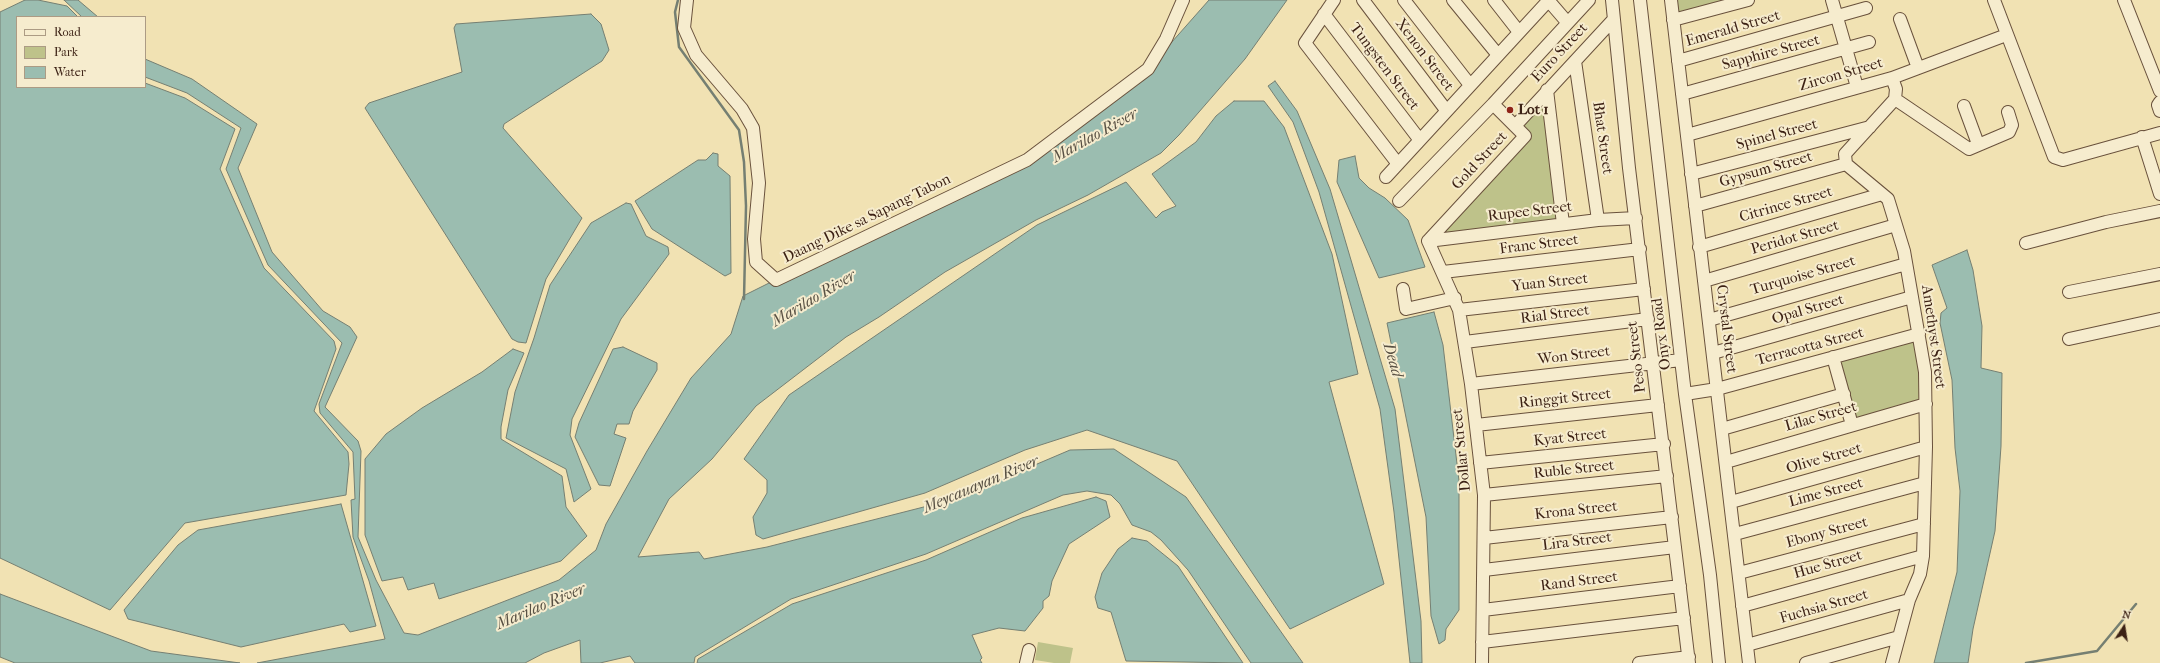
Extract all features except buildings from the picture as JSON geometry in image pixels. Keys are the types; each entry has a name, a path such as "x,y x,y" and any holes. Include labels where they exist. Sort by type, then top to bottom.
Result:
{"street":[{"name":"Daang Dike sa Sapang Tabon","path":"687,0 684,28 696,56 742,109 753,128 760,182 754,239 756,262 776,280 1027,160 1148,69 1166,39 1183,1"},
{"path":"1334,0 1305,43 1398,164"},
{"name":"Xenon Street","path":"1363,0 1446,110"},
{"path":"1404,0 1470,85"},
{"path":"1453,0 1498,55"},
{"path":"1494,0 1519,32"},
{"path":"1386,177 1419,139 1549,0 1567,22"},
{"name":"Gold Street","path":"1399,202 1588,0"},
{"name":"Peso Street","path":"1612,0 1613,20 1644,289 1689,660"},
{"name":"Onyx Road","path":"1640,0 1685,394 1710,575 1719,663"},
{"name":"Crystal Street","path":"1671,0 1694,206 1718,389 1749,663"},
{"path":"1673,20 1748,0"},
{"path":"1832,0 1857,87"},
{"path":"1994,0 2054,157 2063,160 2160,133"},
{"path":"2124,0 2160,91"},
{"name":"Emerald Street","path":"1678,61 1866,8"},
{"name":"Tungsten Street","path":"1324,14 1419,139"},
{"path":"1900,19 1918,68"},
{"name":"Euro Street","path":"1515,126 1613,20"},
{"name":"Zircon Street","path":"1687,135 1892,78 2001,37"},
{"name":"Sapphire Street","path":"1682,94 1869,42"},
{"name":"Bhat Street","path":"1575,61 1598,220"},
{"path":"1846,164 1846,154 1895,99 1896,88 1892,78"},
{"path":"1547,90 1563,224"},
{"path":"1895,99 1969,149 2009,132 2012,125 2008,112"},
{"path":"2160,102 2158,105 2160,110"},
{"name":"Gold Street","path":"1428,241 1525,136 1492,104"},
{"path":"1964,106 1978,144"},
{"name":"Spinel Street","path":"1691,174 1870,127"},
{"path":"2142,137 2160,194"},
{"name":"Amethyst Street","path":"1846,164 1888,199 1906,264 1925,372 1926,447 1923,556 1920,574 1909,600 1892,663"},
{"name":"Gypsum Street","path":"1694,206 1846,164"},
{"name":"Citrince Street","path":"1700,247 1882,194"},
{"path":"2026,243 2106,222 2160,211"},
{"name":"Rupee Street","path":"1428,241 1598,220 1636,218"},
{"name":"Peridot Street","path":"1704,281 1896,225"},
{"name":"Dollar Street","path":"1428,241 1457,304 1465,342 1471,384 1484,495 1482,663"},
{"name":"Franc Street","path":"1443,272 1640,249"},
{"name":"Turquoise Street","path":"1709,320 1906,264"},
{"path":"2069,292 2160,274"},
{"name":"Yuan Street","path":"1403,289 1406,309 1644,289"},
{"name":"Opal Street","path":"1713,353 1912,297"},
{"name":"Rial Street","path":"1465,342 1648,319"},
{"path":"2069,339 2160,319"},
{"name":"Terracotta Street","path":"1685,394 1718,389 1919,334"},
{"path":"1834,358 1852,424"},
{"name":"Won Street","path":"1471,384 1681,360"},
{"path":"1722,428 1844,394"},
{"name":"Lilac Street","path":"1726,462 1852,424 1926,404"},
{"name":"Ringgit Street","path":"1476,425 1658,405"},
{"name":"Kyat Street","path":"1480,464 1664,444"},
{"name":"Olive Street","path":"1731,502 1926,447"},
{"name":"Ruble Street","path":"1484,495 1667,476"},
{"name":"Lime Street","path":"1734,534 1925,483"},
{"name":"Krona Street","path":"1484,538 1672,517"},
{"name":"Ebony Street","path":"1739,573 1924,524"},
{"name":"Lira Street","path":"1484,570 1675,547"},
{"name":"Hue Street","path":"1742,606 1923,556"},
{"name":"Rand Street","path":"1483,610 1680,586"},
{"name":"Fuchsia Street","path":"1747,645 1909,600"},
{"path":"1482,642 1684,618"},
{"path":"1806,663 1899,637"},
{"path":"1026,663 1029,650"},
{"path":"1639,663 1689,660"}],"green space":[{"path":"1677,0 1728,0 1678,12"},
{"path":"1544,100 1558,221 1451,235 1445,232 1448,226 1531,137 1521,125"},
{"path":"1914,341 1920,372 1922,401 1856,419 1841,362"},
{"path":"1038,642 1073,648 1070,663 1054,663 1035,660"}],"water":[{"path":"25,0 38,0 67,6 77,16 16,16 16,88 146,88 146,83 185,98 235,129 220,169 264,268 334,341 336,349 314,411 348,452 349,464 346,495 185,523 110,610 0,558 0,12"},
{"path":"64,0 78,0 97,16 81,16"},
{"name":"Marilao River","path":"1209,0 1287,0 1245,59 1179,135 1161,153 1088,195 1036,220 945,272 879,317 846,337 756,406 712,459 669,499 638,557 699,552 704,559 767,547 955,499 1070,450 1114,449 1186,497 1303,663 1251,663 1188,570 1161,540 1151,532 1132,525 1120,504 1111,495 1087,491 1063,495 926,554 791,599 695,657 694,663 635,663 630,656 600,663 581,663 580,640 544,653 525,663 257,663 385,639 369,581 353,537 351,500 355,499 353,452 320,413 319,404 342,343 268,265 226,169 241,128 187,93 146,77 146,59 192,79 257,124 238,168 272,252 323,311 350,327 357,337 325,407 358,441 361,451 358,537 376,580 404,633 418,635 559,580 596,550 606,524 647,451 691,378 731,334 743,296 1056,140 1148,69"},
{"path":"591,14 601,24 609,50 602,61 504,124 503,128 582,218 546,279 526,343 518,342 512,339 365,108 369,103 462,72 454,28 456,24"},
{"path":"1275,81 1297,111 1330,189 1395,409 1421,621 1422,663 1410,663 1394,512 1380,409 1319,192 1293,122 1268,86"},
{"path":"1234,101 1264,101 1284,127 1332,254 1358,374 1329,382 1384,584 1290,629 1177,461 1087,430 1025,450 925,493 763,539 756,535 753,517 767,493 767,480 744,459 789,395 1037,225 1126,182 1156,218 1162,212 1176,206 1152,174 1196,142 1216,116"},
{"path":"713,153 718,154 718,166 730,176 731,273 725,276 652,229 635,201 698,160 706,160"},
{"path":"1355,156 1359,178 1369,188 1385,198 1408,220 1425,267 1379,278 1337,182 1339,160"},
{"path":"626,203 631,204 646,236 668,247 669,254 621,319 572,419 570,435 591,489 574,502 566,469 506,438 515,392 534,338 550,285 591,223"},
{"path":"1967,250 1973,270 1982,326 1981,368 2002,373 2001,446 1995,531 1973,629 1968,663 1934,663 1957,572 1960,491 1955,448 1952,380 1940,323 1941,313 1947,308 1932,265"},
{"path":"1434,312 1443,345 1459,481 1459,610 1446,629 1445,640 1439,644 1431,616 1426,517 1387,323"},
{"path":"623,347 657,363 657,370 633,411 629,424 617,424 614,434 626,438 610,486 599,485 575,437 579,423 613,349"},
{"path":"513,349 524,353 508,390 501,427 501,439 562,476 566,507 587,536 561,561 439,599 434,583 408,590 403,577 382,581 365,535 365,459 386,434 422,408 482,372"},
{"path":"1096,497 1106,501 1110,517 1069,544 1052,581 1049,596 1043,601 1043,608 1025,631 999,628 972,635 982,658 980,660 982,663 697,663 698,659 792,604 926,560 1022,518"},
{"path":"341,504 376,626 350,632 344,624 241,647 128,619 124,610 178,545 198,530"},
{"path":"1132,538 1147,541 1178,566 1243,663 1126,661 1111,612 1098,608 1095,597 1102,573 1118,549"},
{"path":"0,594 151,651 240,663 15,663 0,657"}],"waterway":[{"path":"678,0 675,12 679,47 739,130 744,162 746,206 744,299"},
{"path":"2026,663 2097,651 2136,604"}],"place":[{"name":"Lot 1","path":"1510,110"}],"water label":[{"name":"Dead","path":"1392,360"},
{"name":"Meycauayan River","path":"981,485"}]}
